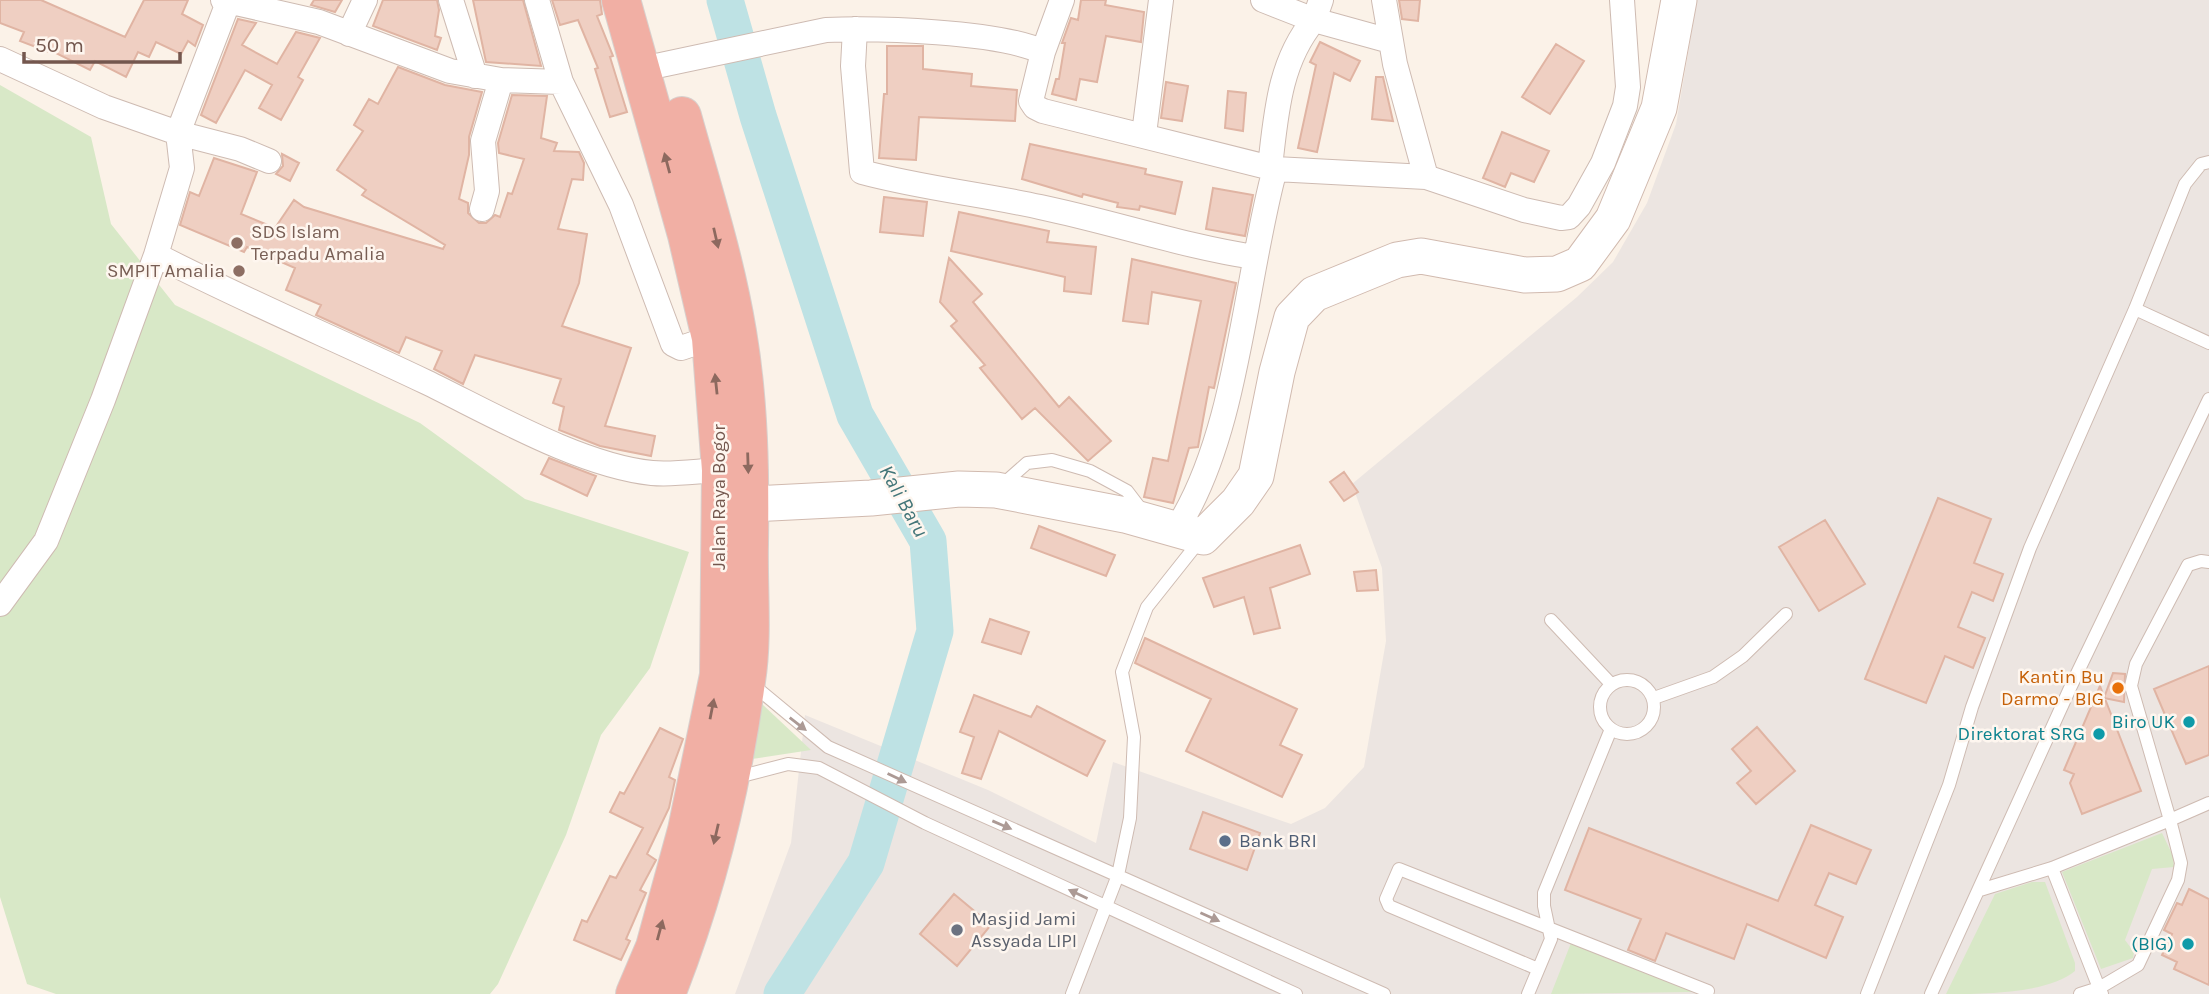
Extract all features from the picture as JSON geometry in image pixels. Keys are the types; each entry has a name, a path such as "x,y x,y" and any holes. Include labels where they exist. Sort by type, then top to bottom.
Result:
{"highway":[{"name":"Jalan Raya Bogor","path":"621,0 670,62 687,235 711,338 721,470 719,675 687,830 655,947 635,994"},
{"name":"Jalan Raya Bogor","path":"649,0 670,62 713,225 737,331 747,402 750,504 747,679 727,780 698,901 666,994"}],"street":[{"path":"349,34 365,0"},
{"path":"451,0 475,76"},
{"path":"537,0 561,82 621,205 673,344 681,348 711,338"},
{"path":"1062,0 1043,52 1031,101 1035,107 1273,168 1426,177 1549,217 1561,218 1574,213 1617,134 1625,106 1628,87 1622,0"},
{"path":"1144,134 1161,0"},
{"path":"1263,0 1318,10 1390,41"},
{"path":"1384,0 1390,41 1426,177"},
{"path":"750,504 871,498 959,489 996,490 1176,529 1238,502 1256,476 1277,372 1292,317 1314,294 1397,260 1421,256 1525,275 1556,274 1580,264 1613,219 1659,108 1679,0"},
{"path":"0,604 46,541 103,401 156,255 182,168 178,134 227,1 319,22 450,71 501,80 561,82"},
{"path":"1176,529 1208,464 1220,422 1273,168 1284,73 1299,38 1318,10"},
{"path":"855,29 853,66 862,172 922,188 1039,206 1215,251 1254,257"},
{"path":"670,62 788,37 855,29 1002,40 1043,52"},
{"path":"0,59 104,107 178,134 240,149 270,161"},
{"path":"482,209 487,191 483,141 501,80"},
{"path":"156,255 234,295 295,320 545,439 605,463 652,473 721,470"}],"lane":[{"path":"1867,994 1950,785 1972,707 2030,548 2135,309 2185,184 2201,164 2209,162"},
{"path":"2135,309 2209,343"},
{"path":"1931,994 2071,686 2209,399"},
{"path":"1072,994 1118,876 1134,783 1134,737 1122,672 1176,529"},
{"path":"2080,994 2100,991 2138,965 2178,880 2181,863 2131,685 2136,664 2188,565 2201,561 2209,562"},
{"path":"1654,698 1713,677 1743,656 1786,614"},
{"path":"1551,620 1611,684"},
{"path":"747,679 790,718 828,747 1384,994"},
{"path":"1627,679 1643,684 1654,698 1654,712 1649,724 1638,733 1624,734 1611,729 1601,715 1601,698 1611,684 1627,679"},
{"path":"1528,994 1551,939 1544,893 1611,729"},
{"path":"819,768 828,747"},
{"path":"727,780 775,766 795,764 819,768 925,823 1296,994"},
{"path":"1980,890 2052,869 2209,803"},
{"path":"1538,969 1389,906 1386,899 1399,869 1405,869 1710,993"},
{"path":"2052,869 2100,991"}],"shaded area":[{"path":"1697,0 2209,0 2209,994 735,994 791,843 805,715 988,790 1096,843 1113,762 1291,824 1325,808 1364,767 1386,641 1382,568 1352,484 1577,297 1613,262 1647,203 1676,124"}],"green space":[{"path":"0,85 91,137 111,224 175,305 420,423 525,499 689,552 650,668 601,735 566,835 498,984 490,994 56,994 27,984 0,897"},
{"path":"761,703 811,750 752,759"},
{"path":"2162,833 2173,856 2174,867 2152,869 2125,940 2134,952 2133,958 2101,969 2062,872"},
{"path":"2032,882 2045,882 2075,963 2075,971 2063,979 2032,988 1995,993 1946,994 1995,894"},
{"path":"1571,943 1694,992 1551,994"}],"building":[{"path":"0,0 41,0 125,37 144,0 188,0 182,14 203,25 195,46 188,41 181,54 156,42 149,57 138,52 126,77 95,61 90,70 50,50 49,52 20,41 24,32 0,23"},
{"path":"314,0 342,0 335,12 311,5"},
{"path":"383,0 437,0 439,10 435,36 441,38 437,50 373,26"},
{"path":"473,0 523,0 541,66 486,62"},
{"path":"552,0 600,0 602,14 597,16 613,56 610,57 627,112 610,117 595,69 598,68 578,20 560,25"},
{"path":"1081,0 1106,0 1105,5 1144,12 1141,42 1106,36 1097,82 1080,79 1076,100 1052,94 1056,79 1059,79 1065,43 1062,43 1071,18 1078,20"},
{"path":"1399,0 1420,0 1418,21 1402,19"},
{"path":"238,19 256,23 242,45 277,64 296,32 320,38 298,77 303,80 281,120 259,108 272,85 245,70 216,123 201,115"},
{"path":"1320,42 1360,61 1350,81 1334,73 1317,152 1298,148 1316,65 1310,62"},
{"path":"1556,44 1584,61 1550,114 1522,97"},
{"path":"887,46 923,46 923,69 972,74 971,86 1017,90 1015,121 919,117 916,160 879,158 884,94 887,94"},
{"path":"398,67 445,85 482,92 469,137 469,155 459,199 468,203 468,213 479,223 486,223 495,215 500,217 508,193 512,194 524,159 499,153 498,143 512,95 547,96 541,138 557,143 554,151 579,152 584,163 583,180 572,179 558,229 587,234 579,283 562,326 631,348 605,426 655,436 651,456 600,446 559,430 564,407 553,403 561,379 475,355 463,384 434,369 442,351 406,337 399,353 316,315 321,305 286,290 295,268 247,247 244,252 180,225 190,192 199,196 214,158 257,172 241,214 275,228 294,200 304,207 443,249 445,245 362,195 366,190 337,170 363,131 354,125 369,99 378,104"},
{"path":"1376,77 1383,77 1393,121 1372,119"},
{"path":"1166,82 1188,86 1182,121 1161,118"},
{"path":"1228,91 1246,93 1243,131 1225,128"},
{"path":"1502,132 1549,151 1534,182 1511,173 1505,187 1483,178"},
{"path":"1030,144 1146,169 1145,174 1182,182 1175,214 1140,206 1139,210 1117,207 1118,203 1083,194 1082,197 1022,179"},
{"path":"282,154 299,163 290,181 276,174 283,166"},
{"path":"1213,188 1253,195 1245,236 1206,229"},
{"path":"884,197 927,202 923,236 880,232"},
{"path":"959,212 1049,231 1047,242 1096,247 1091,294 1064,291 1065,277 951,251"},
{"path":"949,258 982,294 973,302 1059,407 1069,397 1111,441 1088,461 1035,408 1022,419 980,368 985,365 951,326 957,321 940,302"},
{"path":"1132,259 1236,283 1214,388 1209,387 1198,447 1189,448 1173,503 1144,497 1153,458 1168,461 1201,301 1152,292 1148,324 1123,321"},
{"path":"549,458 596,476 587,496 541,474"},
{"path":"1344,472 1358,492 1344,501 1330,482"},
{"path":"1938,498 1991,519 1974,563 2003,574 1993,601 1972,592 1958,627 1985,638 1973,668 1945,656 1926,703 1865,679"},
{"path":"1825,520 1865,584 1819,611 1779,547"},
{"path":"1039,526 1115,555 1106,576 1031,548"},
{"path":"1300,545 1310,574 1270,588 1280,628 1254,634 1244,597 1214,607 1203,578"},
{"path":"1376,570 1378,590 1357,591 1354,572"},
{"path":"990,619 1029,632 1021,654 982,642"},
{"path":"1145,638 1297,709 1280,745 1302,755 1282,797 1186,751 1211,699 1135,663"},
{"name":"Biro UK","path":"2209,666 2209,755 2186,764 2154,689"},
{"name":"Kantin Bu Darmo - BIG","path":"2113,673 2125,674 2124,702 2104,698"},
{"name":"Direktorat SRG","path":"2100,686 2141,791 2082,814 2070,783 2074,774 2064,770"},
{"path":"974,695 1031,717 1037,706 1105,741 1087,776 999,731 981,779 962,773 974,737 960,732"},
{"path":"1757,727 1795,771 1756,804 1737,783 1751,771 1732,749"},
{"path":"660,728 683,739 669,777 675,780 669,808 647,854 656,860 640,890 646,893 626,939 630,941 621,960 574,940 582,920 587,922 610,876 616,878 643,828 610,812 620,792 624,794"},
{"name":"Bank BRI","path":"1203,812 1260,833 1247,870 1190,849"},
{"path":"1811,825 1871,850 1856,884 1829,873 1815,905 1843,917 1826,958 1747,924 1734,959 1666,933 1655,961 1628,950 1641,919 1565,890 1589,828 1778,901"},
{"name":"(BIG)","path":"2189,889 2209,899 2209,985 2174,969 2177,962 2162,955 2172,934 2164,930 2177,903 2182,905"},
{"path":"954,894 991,925 957,966 920,934"}],"waterway":[{"name":"Kali Baru","path":"725,0 758,116 855,415 928,541 935,631 866,863 782,994"}],"place":[{"name":"SDS Islam Terpadu Amalia","path":"237,243"},
{"name":"SMPIT Amalia","path":"239,271"},
{"name":"Kantin Bu Darmo - BIG","path":"2118,688"},
{"name":"Biro UK","path":"2189,722"},
{"name":"Direktorat SRG","path":"2099,734"},
{"name":"Bank BRI","path":"1225,841"},
{"name":"Masjid Jami Assyada LIPI","path":"957,930"},
{"name":"(BIG)","path":"2188,944"}]}
